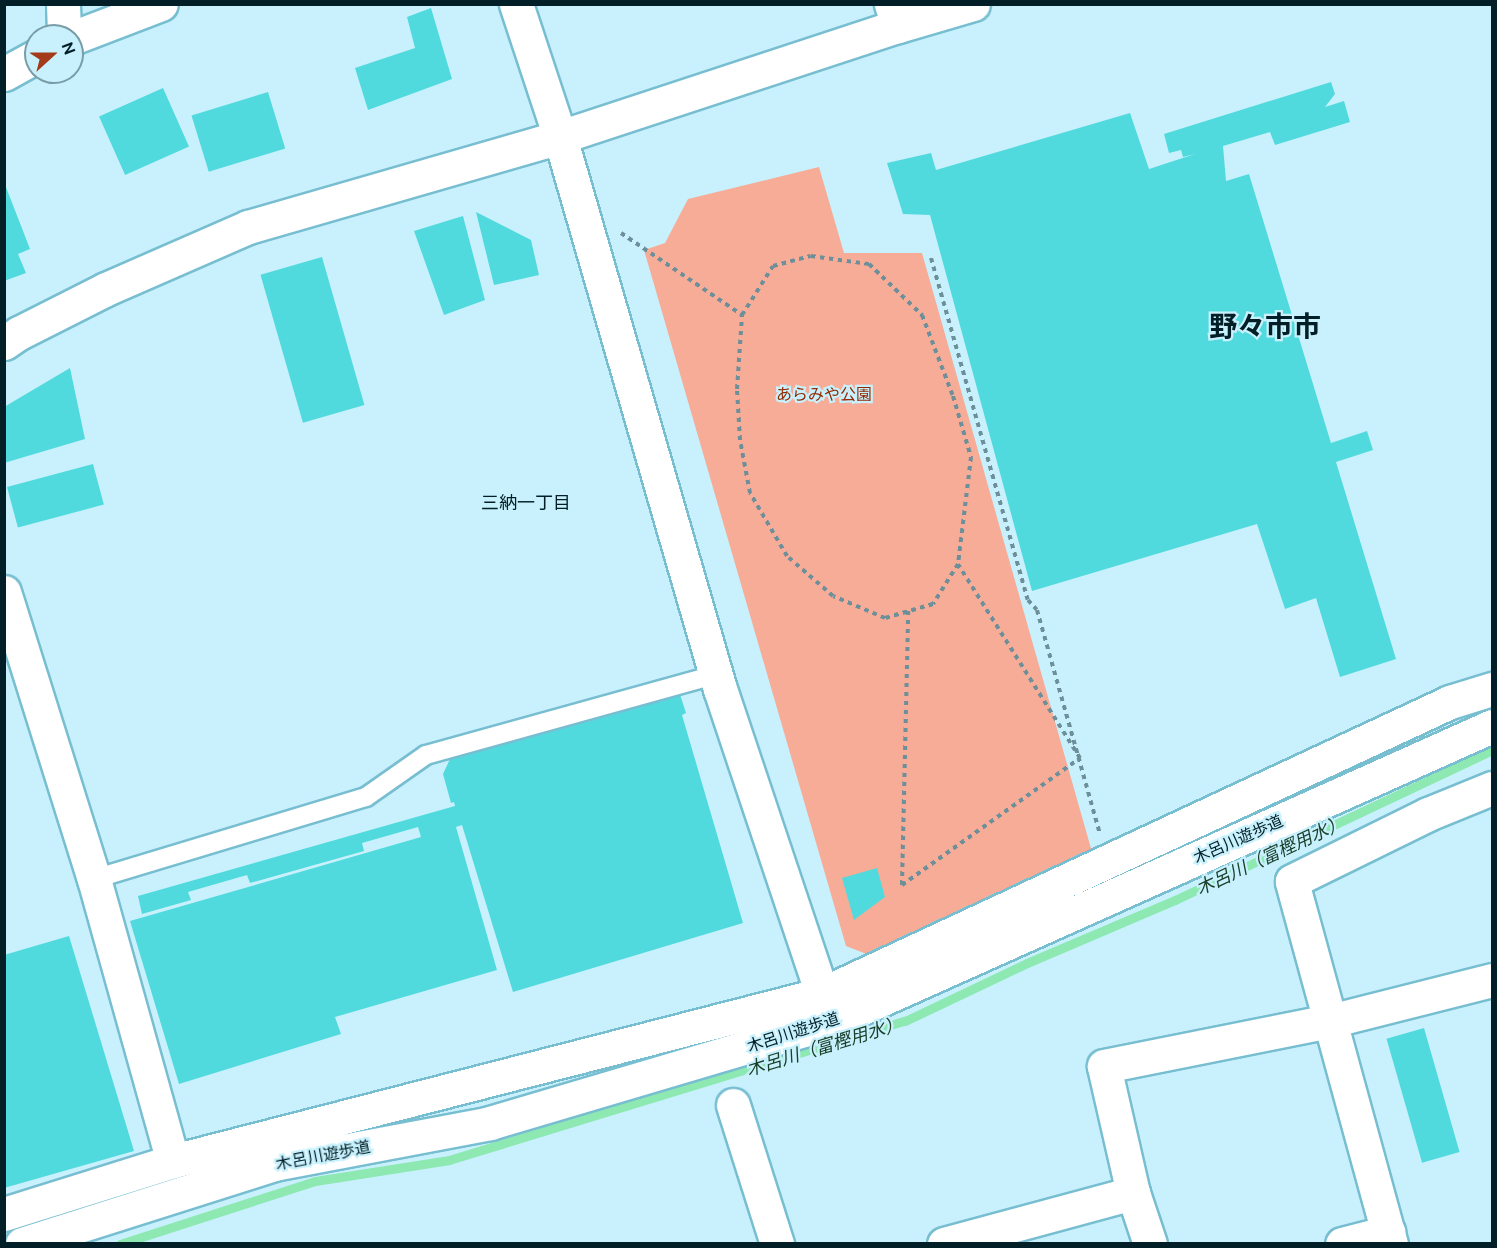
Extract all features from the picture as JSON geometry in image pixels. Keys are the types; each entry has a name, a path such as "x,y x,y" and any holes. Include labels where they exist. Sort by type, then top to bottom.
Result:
{"street":[{"path":"63,4 64,24"},
{"path":"84,33 161,4"},
{"path":"516,4 560,137 716,675 822,994"},
{"path":"4,344 106,288 248,227 560,137 894,15 973,4"},
{"path":"4,74 24,63"},
{"path":"4,592 94,879 173,1161"},
{"path":"4,1214 173,1161 822,994 1450,702 1492,689"},
{"name":"木呂川遊歩道","path":"22,1244 274,1164 490,1124 831,1022 1492,726"},
{"path":"1342,1244 1389,1238 1292,881 1428,814 1492,788"},
{"path":"1150,1244 1133,1193 1104,1066 1330,1022 1492,980"},
{"path":"733,1105 777,1244"},
{"path":"944,1244 1133,1193"}],"lane":[{"path":"94,879 366,797 426,756 716,675"}],"path":[{"path":"579,204 742,315"},
{"path":"810,256 869,264 922,315 953,396 971,457 958,564 933,604 885,618 832,596 787,556 750,493 740,440 737,389 742,315 773,266 810,256"},
{"path":"931,258 1028,600 1037,610 1107,861"},
{"path":"958,564 1080,758"},
{"path":"908,611 902,885 1080,758"}],"green space":[{"name":"あらみや公園","path":"819,167 844,253 922,253 1092,852 869,955 846,946 644,250 665,243 688,199"}],"building":[{"path":"431,8 452,79 368,110 355,68 415,48 407,17"},
{"path":"1331,82 1335,94 1325,107 1344,101 1350,122 1275,145 1270,132 1223,146 1226,181 1249,174 1331,443 1367,431 1373,450 1336,462 1396,659 1340,677 1316,598 1285,609 1257,524 1032,591 930,215 903,214 887,163 931,153 936,170 1130,113 1149,169 1195,154 1183,157 1181,150 1169,153 1164,134"},
{"path":"163,88 189,146 125,175 99,116"},
{"path":"268,92 285,148 209,172 191,115"},
{"path":"4,182 30,249 18,254 26,273 4,281"},
{"path":"476,212 531,240 539,275 494,285"},
{"path":"463,216 485,300 444,315 414,231"},
{"path":"322,257 364,405 303,423 260,275"},
{"path":"70,368 85,439 4,463 4,407"},
{"path":"93,464 104,505 18,528 7,487"},
{"path":"678,688 686,713 682,715 743,923 513,992 462,825 456,827 497,970 335,1017 341,1034 179,1084 130,921 421,837 418,827 362,843 364,851 250,883 247,875 188,892 191,900 142,914 138,896 455,806 454,802 451,803 443,774 450,759"},
{"path":"877,868 885,897 854,920 842,878"},
{"path":"69,936 134,1151 4,1188 4,955"},
{"path":"1424,1028 1460,1152 1422,1163 1387,1039"}],"waterway":[{"name":"木呂川（富樫用水）","path":"120,1244 315,1181 449,1160 905,1021 1027,963 1175,900 1492,750"}],"district":[{"name":"野々市市","path":"1265,326"},
{"name":"三納一丁目","path":"526,502"}]}
